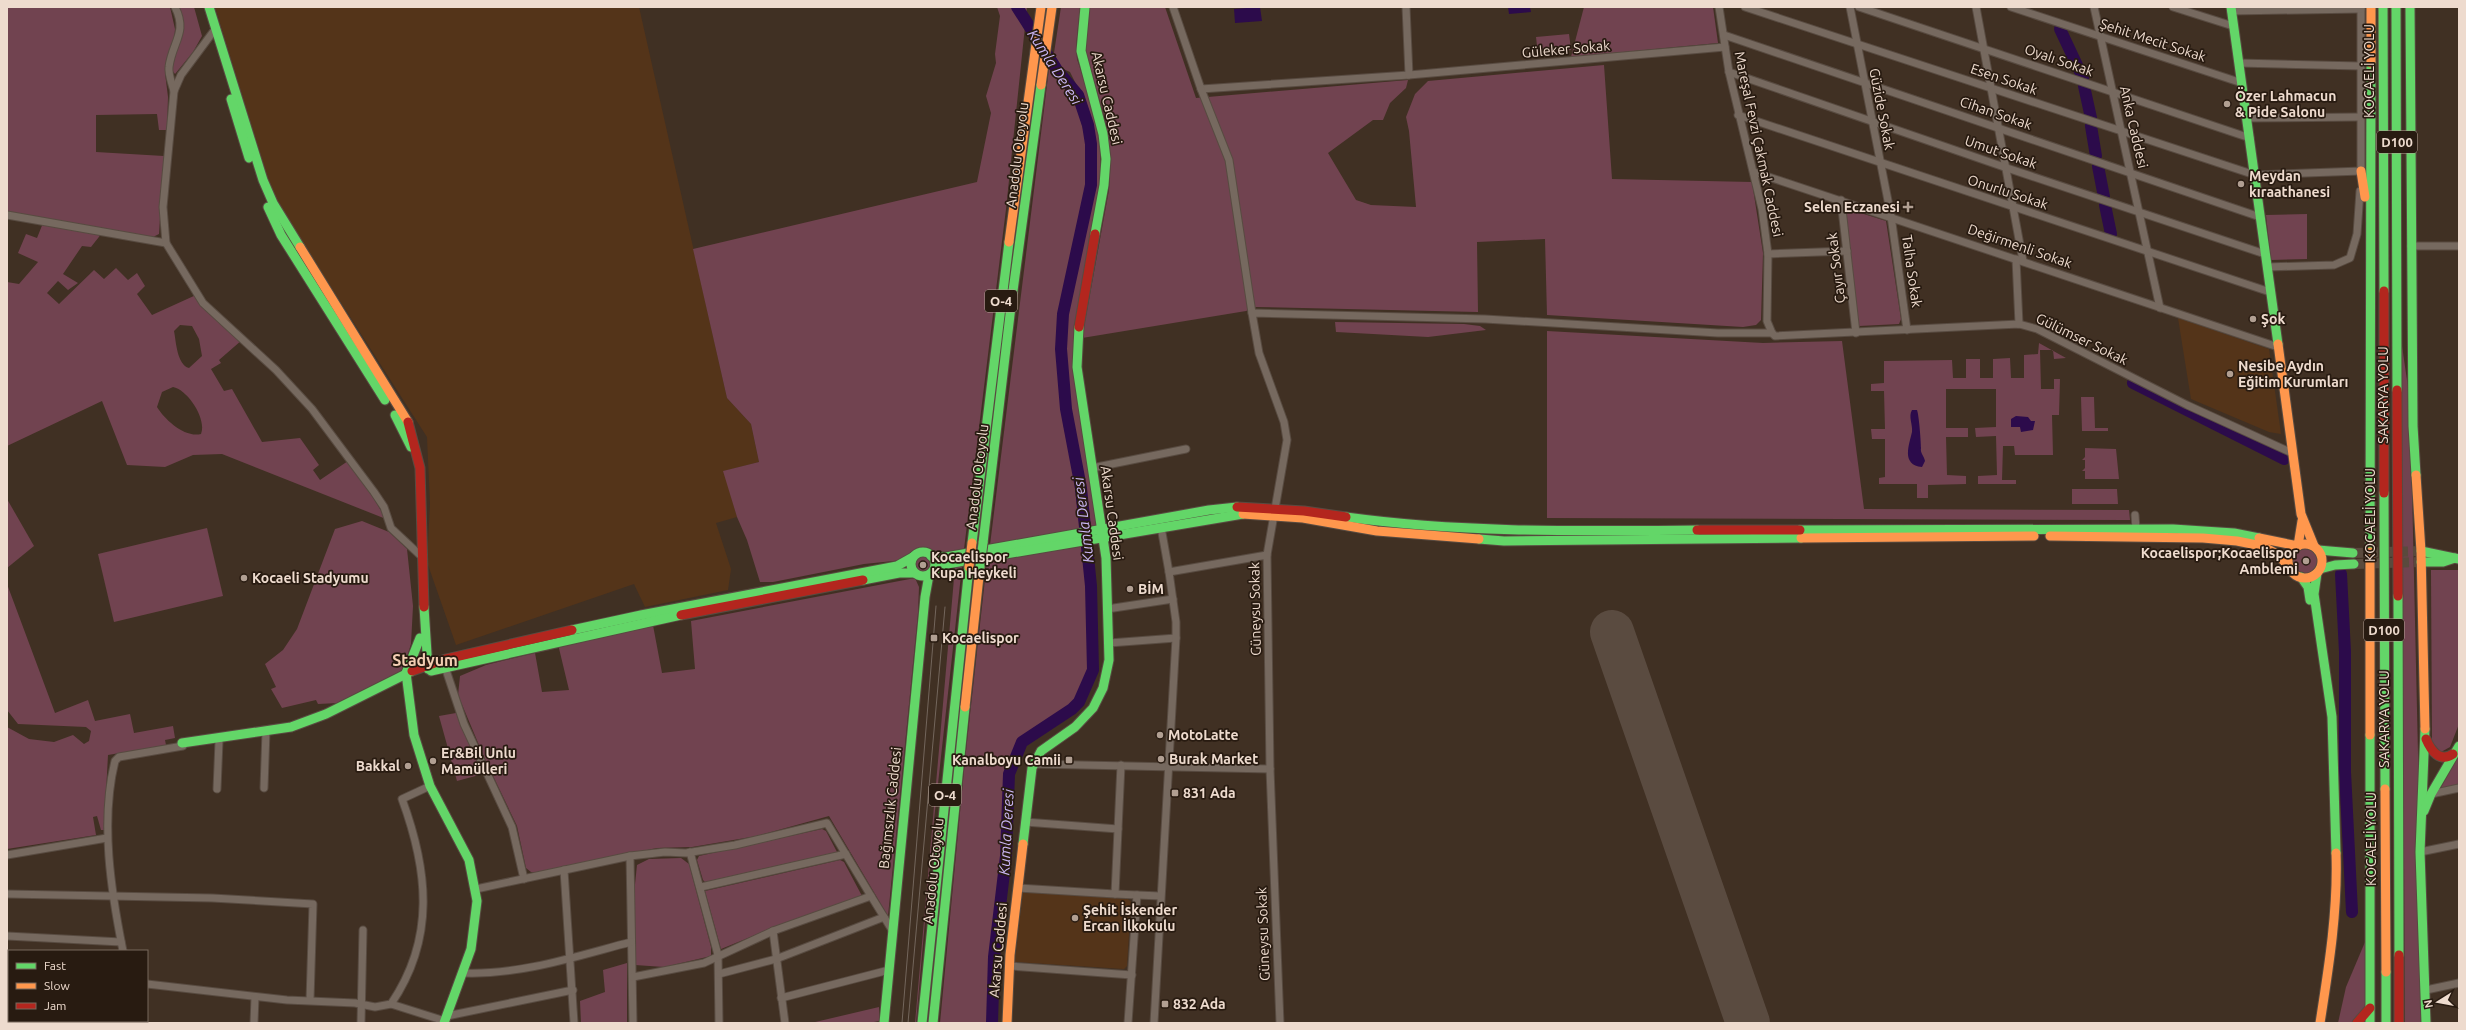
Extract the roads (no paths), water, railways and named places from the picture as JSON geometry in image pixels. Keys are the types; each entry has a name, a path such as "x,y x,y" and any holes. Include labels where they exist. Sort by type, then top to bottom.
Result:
{"main road":[{"path":"204,7 214,30"},
{"path":"209,7 214,30 257,180 281,235 401,425 410,444 414,463 419,587 422,638 426,670"},
{"name":"Anadolu Otoyolu","path":"922,1023 969,567 1032,59 1041,7"},
{"name":"Anadolu Otoyolu","path":"933,1023 942,919 980,567 1012,298 1052,7"},
{"name":"Akarsu Caddesi","path":"1007,1023 1010,966 1018,888 1025,822 1034,764 1046,746 1075,727 1093,708 1103,688 1109,660 1102,532 1079,386 1076,353 1081,312 1104,185 1106,159 1099,116 1081,51 1085,7"},
{"path":"2370,1023 2372,237 2371,7"},
{"path":"2379,7 2384,68"},
{"name":"KOCAELİ YOLU","path":"2383,7 2386,1023"},
{"name":"SAKARYA YOLU","path":"2396,7 2399,1023"},
{"path":"2396,72 2401,7"},
{"path":"2410,7 2412,388 2421,551 2425,735 2420,852 2426,1023"},
{"path":"2231,9 2302,521 2298,546 2290,553 2289,564 2291,569"},
{"path":"2397,190 2403,156 2410,64"},
{"path":"2361,171 2372,237"},
{"path":"2396,276 2412,388"},
{"path":"642,619 899,573 931,573 947,564 1044,543 1209,510 1247,506 1303,518 1377,531 1504,541 2028,536 2203,538 2262,546 2277,554 2301,577 2308,587 2327,714 2333,896 2320,1010 2320,1023"},
{"path":"1102,532 1161,527 1244,514 1276,512 1504,531 2204,530 2234,533 2298,546 2309,544 2316,548 2353,553"},
{"path":"2302,521 2322,561 2318,571 2314,594 2332,717 2337,884 2334,930 2320,1010 2316,1023"},
{"path":"183,744 293,731 327,719 406,676 446,663 642,619 897,566 923,552 931,556 946,557 1044,543"},
{"path":"2421,551 2457,558"},
{"path":"931,556 935,561 931,573"},
{"path":"913,557 911,565 917,574 925,595"},
{"path":"2421,562 2443,562 2457,558"},
{"path":"2301,577 2309,578 2318,571 2335,565 2354,564"},
{"name":"Bağımsızlık Caddesi","path":"884,1023 925,595 931,573"},
{"path":"422,638 434,653 446,663"},
{"path":"422,638 406,676 414,735 430,786 466,853 476,888 478,905 475,930 464,972 446,1020"},
{"path":"183,744 219,741 267,733"},
{"path":"2425,735 2431,750 2436,755 2451,757"},
{"path":"2421,821 2431,794 2451,757 2459,746"},
{"path":"2357,1023 2370,1008"},
{"path":"2320,1010 2327,1023"}],"street":[{"path":"174,92 169,69 180,34 181,20 175,7"},
{"path":"1173,7 1201,89 1228,160 1259,353 1284,422 1288,440 1268,555"},
{"path":"1406,7 1409,75"},
{"name":"Mareşal Fevzi Çakmak Caddesi","path":"1719,7 1729,72 1738,115 1754,172 1768,254 1767,321 1772,333"},
{"name":"Esen Sokak","path":"1745,7 1856,42 2255,176"},
{"name":"Güzide Sokak","path":"1850,7 1890,216"},
{"name":"Oyalı Sokak","path":"1860,7 2250,138"},
{"path":"1976,7 2015,208 2023,261"},
{"name":"Şehit Mecit Sokak","path":"2011,7 2100,35 2242,83"},
{"name":"Anka Caddesi","path":"2094,7 2149,252 2160,308"},
{"path":"2174,7 2233,26"},
{"path":"2231,9 2361,8 2361,171 2357,234 2350,258 2334,265 2267,267"},
{"path":"214,30 181,75 174,92 163,212 166,243 203,303 276,370 325,425 384,507 391,528 418,554"},
{"name":"Cihan Sokak","path":"1724,35 2260,217"},
{"name":"Güleker Sokak","path":"1201,89 1409,75 1725,47"},
{"path":"2239,63 2360,66"},
{"name":"Umut Sokak","path":"1729,72 2007,168 2265,254"},
{"name":"Onurlu Sokak","path":"1738,115 2270,292"},
{"path":"2247,118 2360,117"},
{"path":"2255,176 2361,171"},
{"name":"Değirmenli Sokak","path":"1754,172 1890,216 2278,347"},
{"name":"Çayır Sokak","path":"1841,200 1856,333"},
{"path":"7,215 166,243"},
{"name":"Talha Sokak","path":"1890,216 1907,330"},
{"path":"2411,246 2459,246"},
{"path":"1768,254 1847,251"},
{"path":"2016,259 2019,324"},
{"name":"Gülümser Sokak","path":"1252,313 1485,319 1718,333 1772,333 1775,336 2019,324 2037,329 2187,405 2292,453"},
{"path":"1092,468 1186,449"},
{"path":"2135,515 2136,529"},
{"path":"1154,1023 1160,896 1176,638 1173,599 1161,527"},
{"name":"Güneysu Sokak","path":"1169,572 1268,555 1270,769 1280,1023"},
{"path":"1107,610 1173,599"},
{"path":"1109,643 1176,638"},
{"path":"446,663 464,724 512,827 524,879"},
{"path":"264,788 267,733"},
{"path":"217,788 219,741"},
{"path":"123,950 112,895 107,838 115,761 120,757 183,744"},
{"path":"1034,764 1270,769"},
{"path":"1115,894 1121,766"},
{"path":"391,1004 399,991 415,954 423,914 422,870 402,799 430,786"},
{"path":"2431,794 2459,788"},
{"path":"1025,822 1118,829"},
{"path":"476,888 630,856 690,852 777,836 827,823 892,930"},
{"path":"7,855 107,838"},
{"path":"2420,852 2459,844"},
{"path":"690,852 701,887 718,955 719,1023"},
{"path":"701,887 846,854"},
{"path":"630,856 633,1023"},
{"path":"564,870 571,958 574,1023"},
{"path":"1018,888 1160,896"},
{"path":"7,894 33,896 112,895 313,904 310,1000"},
{"path":"1128,1023 1137,895"},
{"path":"633,977 704,963 718,955 773,931 871,896"},
{"path":"719,974 776,959 884,917"},
{"path":"361,1023 360,1004 363,930"},
{"path":"773,931 785,1023"},
{"path":"7,936 121,942"},
{"path":"464,972 497,972 571,958 632,942"},
{"path":"1010,966 1132,975"},
{"path":"782,998 889,970"},
{"path":"2426,990 2459,983"},
{"path":"148,984 255,997 360,1004 375,1007 391,1004 446,1020 573,990"},
{"path":"254,1023 255,997"}],"waterway":[{"name":"Kumla Deresi","path":"992,1023 994,957 1006,856 1009,774 1022,742 1072,709 1079,702 1093,670 1091,586 1081,488 1066,409 1061,349 1063,314 1091,185 1091,144 1088,125 1078,95 1057,70 1017,7"},
{"path":"2060,29 2083,78"},
{"path":"2084,86 2091,118"},
{"path":"2091,126 2096,156"},
{"path":"2098,166 2104,197"},
{"path":"2105,205 2111,234"},
{"path":"2133,383 2284,459"},
{"path":"2341,574 2345,652 2345,772 2352,912"}],"tunnel":[{"path":"2353,553 2421,551"},
{"path":"2354,564 2421,562"}],"tram line":[{"path":"902,1023 936,606"},
{"path":"908,1023 945,607"}],"place":[{"name":"Özer Lahmacun & Pide Salonu","path":"2227,104"},
{"name":"Meydan kıraathanesi","path":"2241,184"},
{"name":"Selen Eczanesi","path":"1908,207"},
{"name":"Şok","path":"2253,319"},
{"name":"Nesibe Aydın Eğitim Kurumları","path":"2230,374"},
{"name":"Kocaelispor;Kocaelispor Amblemi","path":"2306,561"},
{"name":"Kocaelispor Kupa Heykeli","path":"923,565"},
{"name":"Kocaeli Stadyumu","path":"244,578"},
{"name":"BİM","path":"1130,589"},
{"name":"Kocaelispor","path":"934,638"},
{"name":"MotoLatte","path":"1160,735"},
{"name":"Burak Market","path":"1161,759"},
{"name":"Kanalboyu Camii","path":"1069,760"},
{"name":"Er&Bil Unlu Mamülleri","path":"433,761"},
{"name":"Bakkal","path":"408,766"},
{"name":"831 Ada","path":"1175,793"},
{"name":"Şehit İskender Ercan İlkokulu","path":"1075,918"},
{"name":"832 Ada","path":"1165,1004"}],"district":[{"name":"Stadyum","path":"425,660"}]}
